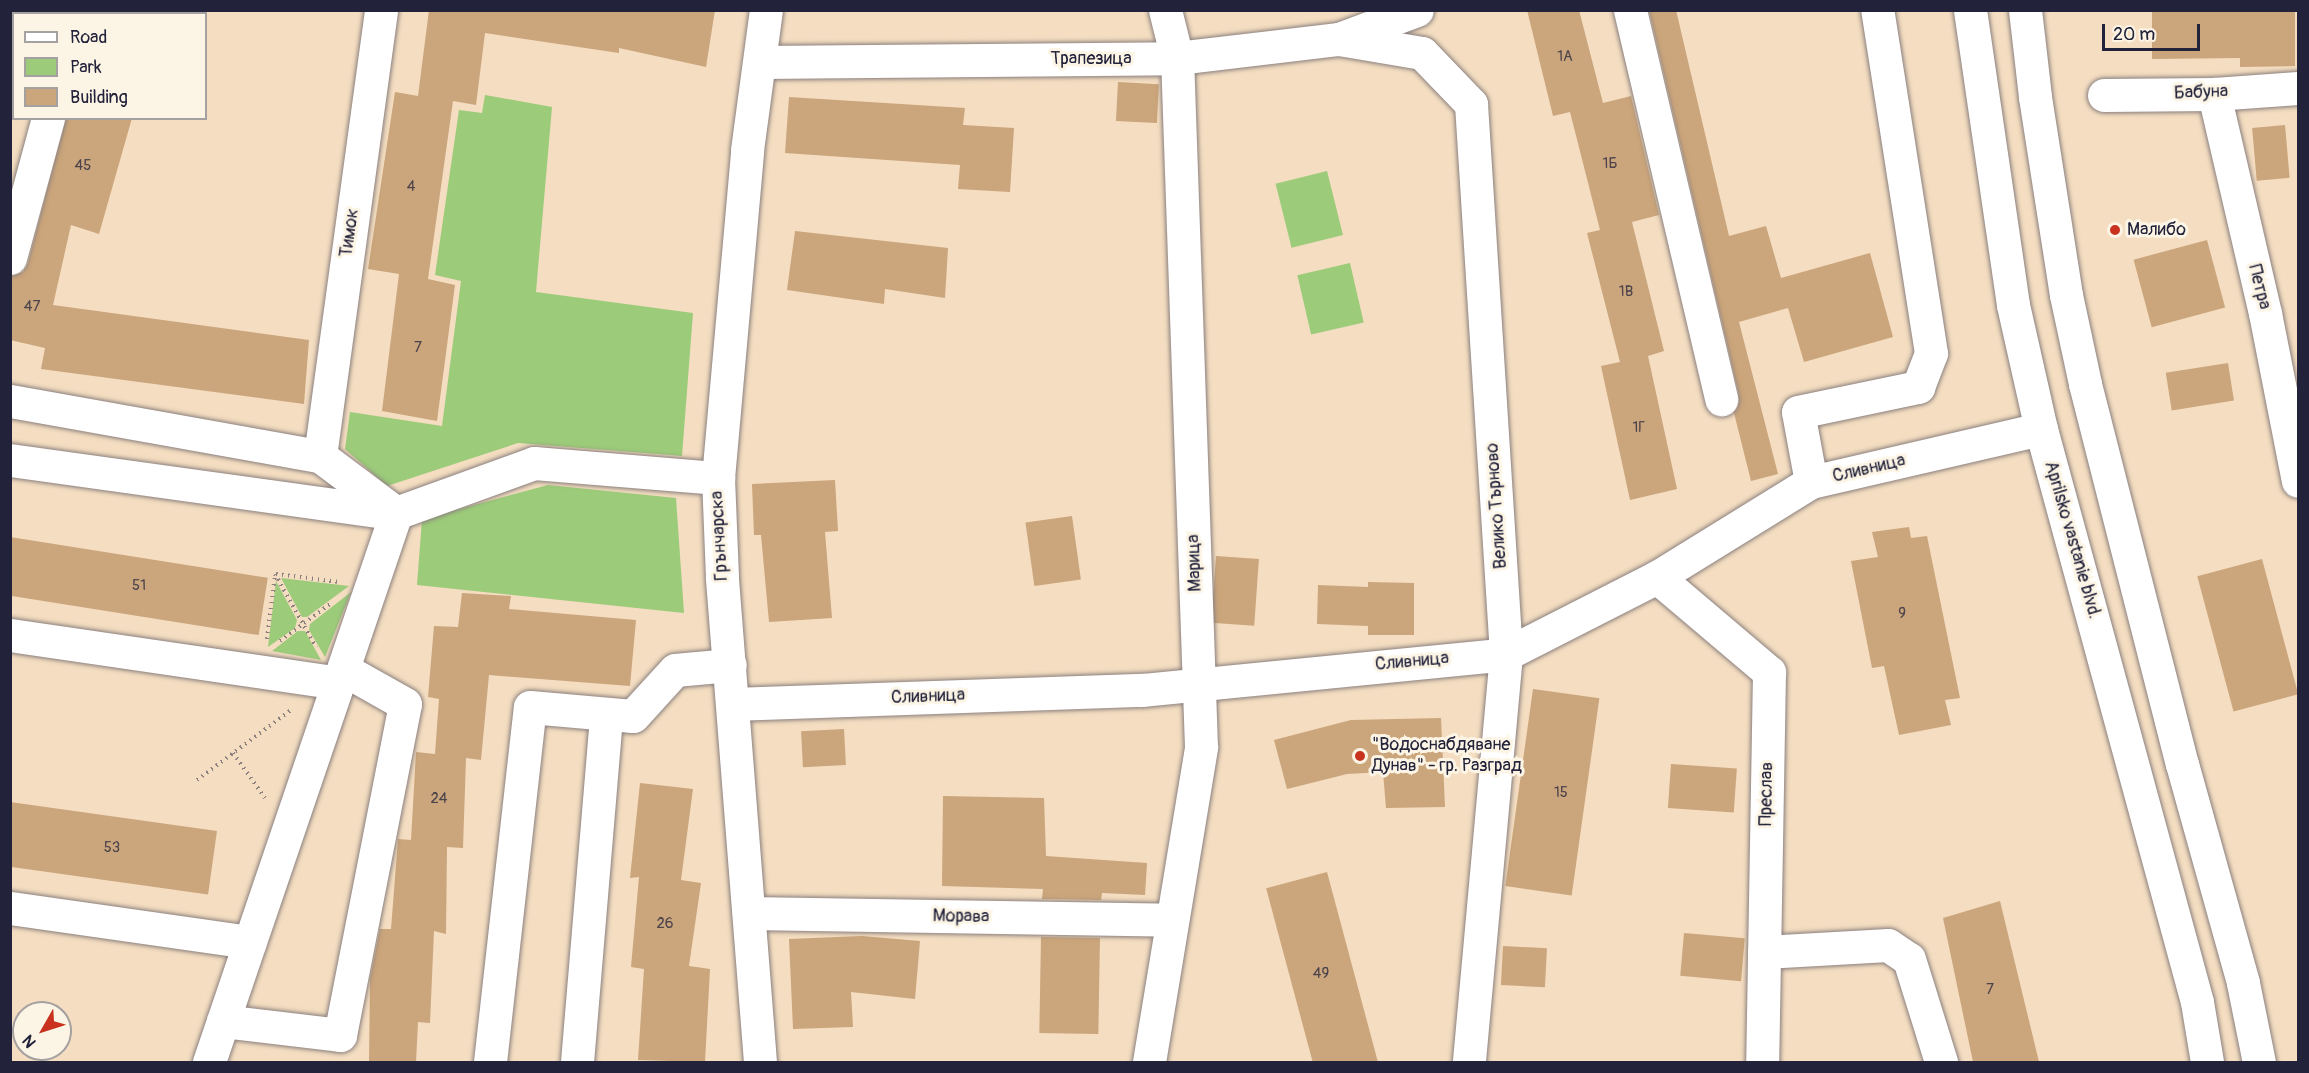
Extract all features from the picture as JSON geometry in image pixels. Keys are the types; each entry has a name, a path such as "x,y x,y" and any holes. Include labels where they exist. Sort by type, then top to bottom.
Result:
{"street":[{"name":"Тимок","path":"320,456 381,10"},
{"name":"Грънчарска","path":"760,1062 734,704 729,665 718,478 747,150 766,10"},
{"name":"Марица","path":"1149,1062 1202,747 1178,58 1166,10"},
{"path":"1339,39 1364,10"},
{"name":"Трапезица","path":"760,62 1178,58 1339,39 1417,10"},
{"path":"1630,10 1721,399"},
{"path":"1811,482 1798,412 1918,387 1931,353 1877,10"},
{"name":"Aprilsko vastanie blvd.","path":"1970,10 2013,305 2041,429 2194,991 2207,1062"},
{"path":"2025,10 2034,97 2066,295 2085,384 2182,764 2243,982 2259,1062"},
{"name":"Велико Търново","path":"1339,39 1422,53 1471,104 1506,654 1469,1062"},
{"name":"Бабуна","path":"2104,95 2214,94 2298,87"},
{"name":"Петра","path":"2214,94 2265,313 2298,481"},
{"path":"10,258 47,120"},
{"path":"10,401 320,456 396,513"},
{"name":"Сливница","path":"734,704 1142,690 1506,654 1657,578 1811,482 2041,429"},
{"path":"10,460 396,513 534,464 718,478"},
{"path":"209,1062 340,676 367,577 396,513"},
{"name":"Преслав","path":"1657,578 1769,672 1762,1062"},
{"path":"10,635 340,676 405,704 340,1035 223,1021"},
{"path":"490,1062 530,707 633,716 675,669 729,665"},
{"path":"577,1062 606,714"},
{"path":"10,908 250,942"},
{"name":"Морава","path":"749,913 1172,920"},
{"path":"1764,952 1888,945 1909,959 1941,1062"}],"path":[{"path":"275,574 367,577"},
{"path":"197,780 340,676 303,624 275,574"},
{"path":"267,641 275,574"},
{"path":"275,645 367,577"},
{"path":"233,753 288,831"}],"green space":[{"path":"485,95 552,107 536,292 693,313 682,456 518,443 387,486 345,449 350,412 442,426 461,281 435,275 459,110 482,113"},
{"path":"1327,171 1343,235 1292,248 1276,184"},
{"path":"1350,263 1364,322 1311,335 1297,275"},
{"path":"548,485 676,498 684,613 417,585 422,519"},
{"path":"281,578 349,586 307,617 302,617"},
{"path":"276,581 297,620 295,628 268,647"},
{"path":"351,592 325,657 309,630 310,624"},
{"path":"298,631 305,631 321,660 272,651"}],"building":[{"path":"429,10 715,10 706,67 619,48 619,53 485,33 476,105 453,101 428,279 455,285 437,421 382,411 399,274 368,269 395,92 418,96"},
{"path":"1527,10 1579,10 1603,103 1631,96 1659,215 1632,222 1664,351 1648,356 1677,489 1630,500 1601,366 1620,362 1587,233 1600,230 1570,112 1553,116"},
{"path":"1649,10 1676,10 1729,236 1766,226 1781,278 1870,253 1893,337 1804,362 1788,308 1739,322 1778,474 1751,481 1734,413 1739,395"},
{"path":"2295,10 2295,66 2240,67 2240,58 2152,59 2152,11"},
{"path":"1118,82 1159,84 1157,123 1116,121"},
{"path":"789,97 965,108 963,125 1014,128 1010,192 958,189 960,165 785,153"},
{"path":"65,120 131,120 99,234 71,225 53,305 309,340 304,404 41,369 45,348 10,340 10,276 23,272 28,263"},
{"path":"2285,125 2290,178 2257,181 2252,128"},
{"path":"795,231 948,248 945,298 885,289 884,304 787,290"},
{"path":"2207,240 2225,308 2152,327 2134,260"},
{"path":"2228,363 2234,401 2172,410 2166,373"},
{"path":"835,480 838,531 825,532 832,618 769,622 761,535 754,535 752,484"},
{"path":"1072,516 1081,579 1034,586 1025,523"},
{"path":"1909,527 1911,538 1927,536 1960,698 1945,700 1951,725 1899,735 1884,666 1872,668 1851,561 1878,557 1872,532"},
{"path":"10,537 268,578 259,635 10,596"},
{"path":"1216,556 1259,559 1254,626 1211,623"},
{"path":"2262,559 2298,694 2234,712 2197,576"},
{"path":"1368,582 1414,583 1414,635 1368,635 1368,626 1317,624 1318,585 1368,587"},
{"path":"462,593 511,596 509,609 636,620 630,686 489,675 481,760 466,758 463,848 447,847 446,934 434,931 430,1023 418,1022 416,1062 369,1062 370,979 380,929 391,929 398,839 411,840 416,752 435,754 439,699 428,697 434,626 458,627"},
{"path":"1533,689 1599,698 1572,895 1505,886"},
{"name":"\"Водоснабдяване Дунав\" - гр. Разград","path":"1441,718 1445,807 1386,808 1383,772 1347,774 1287,789 1274,740 1351,720"},
{"path":"844,729 846,765 803,767 801,731"},
{"path":"1671,764 1737,769 1734,812 1668,808"},
{"path":"640,783 693,789 681,880 701,883 689,966 710,969 705,1062 638,1060 644,969 631,967 639,877 630,878"},
{"path":"943,796 1044,798 1046,856 1147,863 1145,895 1102,893 1101,900 1042,899 1043,889 942,886"},
{"path":"10,802 217,831 208,894 10,867"},
{"path":"1327,872 1378,1061 1313,1062 1266,888"},
{"path":"2000,901 2039,1062 1973,1062 1943,918"},
{"path":"1684,933 1745,938 1741,981 1680,976"},
{"path":"862,936 920,941 915,999 851,992 853,1027 793,1029 789,939"},
{"path":"1041,937 1100,938 1098,1034 1039,1033"},
{"path":"1503,946 1547,948 1545,987 1501,985"}],"place":[{"name":"Малибо","path":"2115,230"},
{"name":"\"Водоснабдяване Дунав\" - гр. Разград","path":"1360,756"}]}
